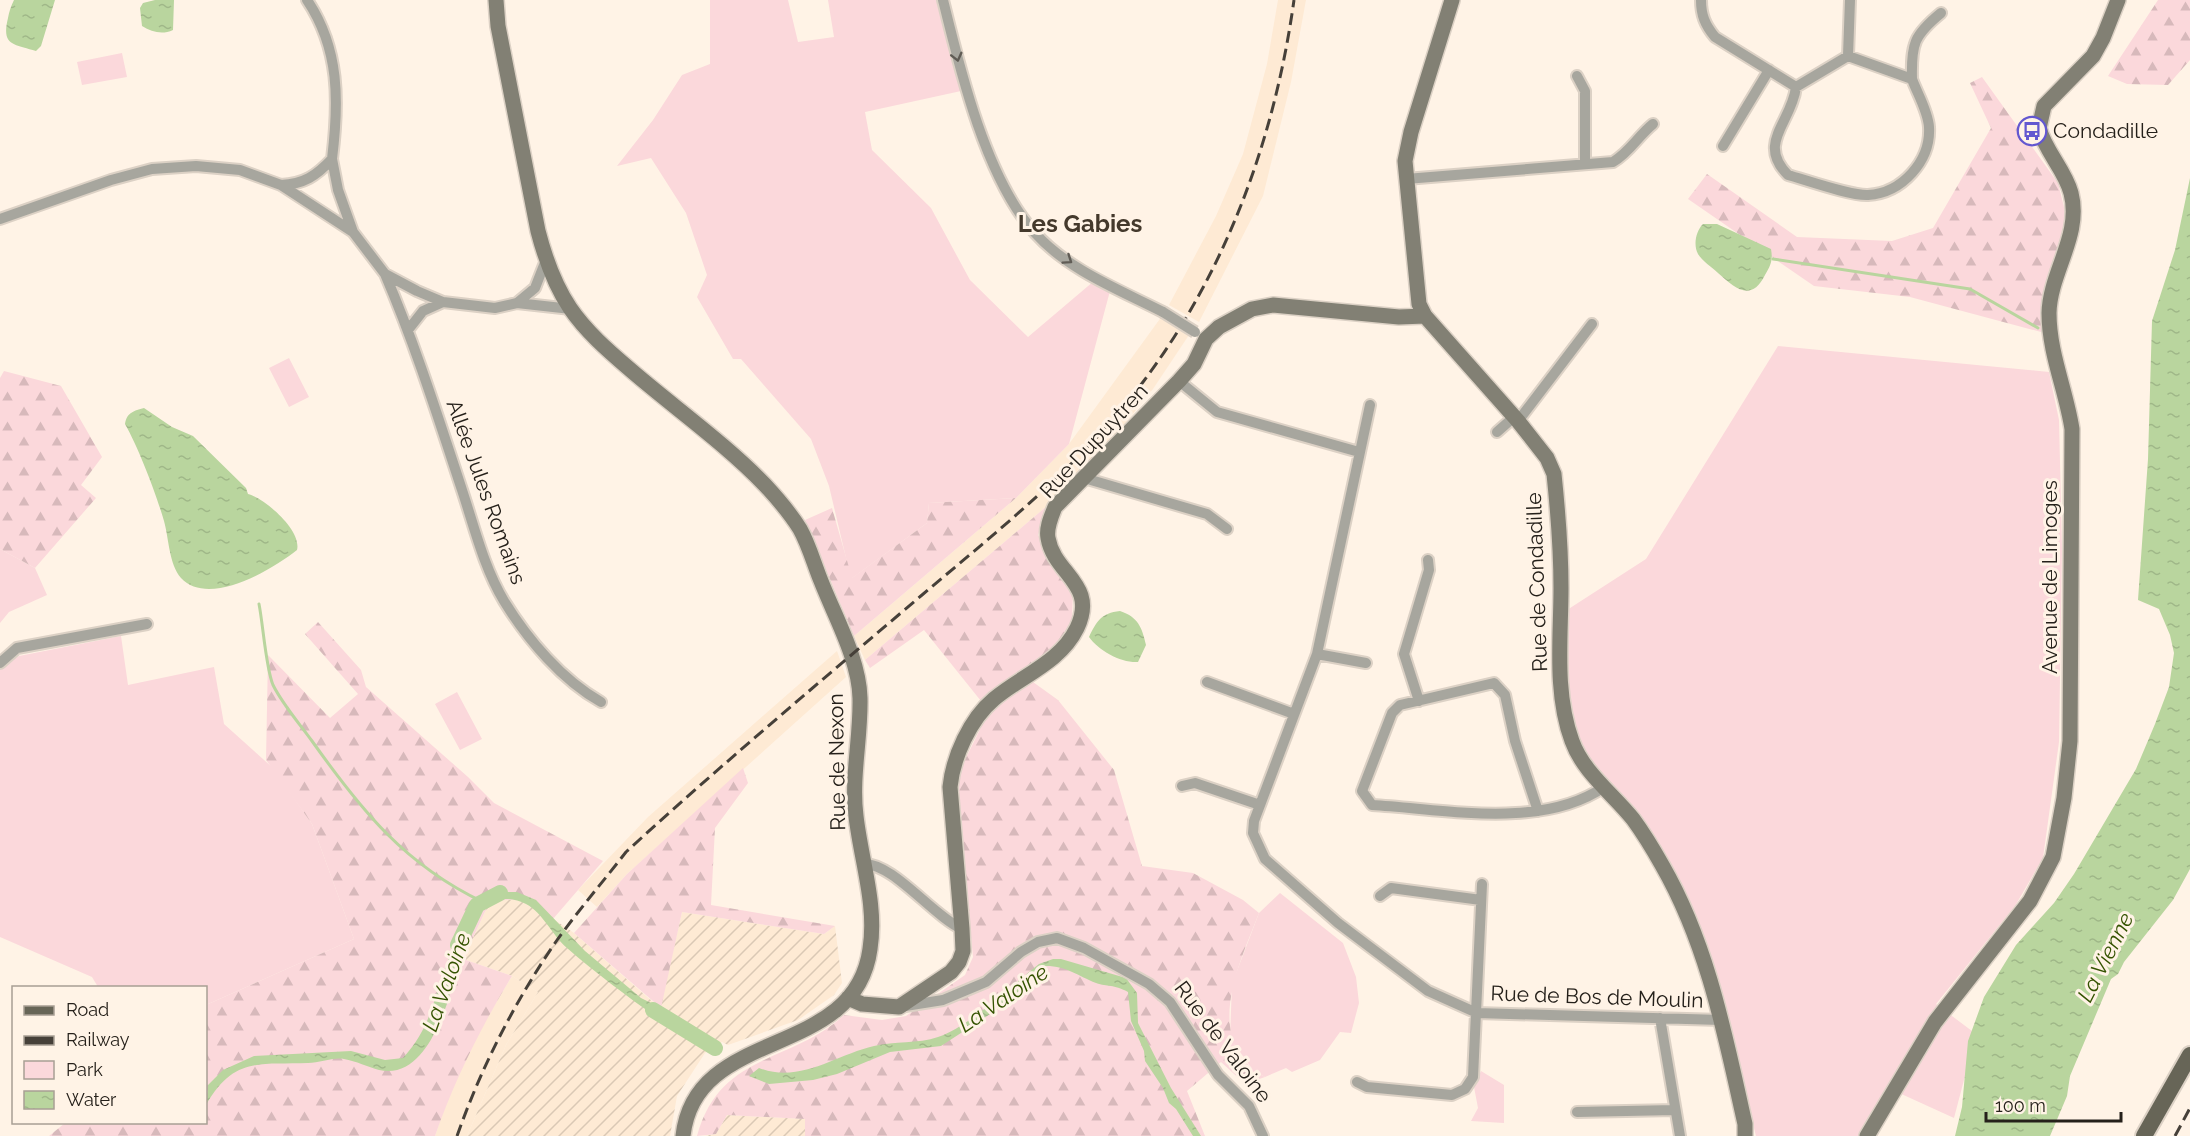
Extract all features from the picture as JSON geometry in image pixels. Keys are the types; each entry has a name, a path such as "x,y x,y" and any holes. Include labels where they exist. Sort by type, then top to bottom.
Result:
{"main road":[{"name":"Rue de Nexon","path":"496,0 498,26 546,260 557,284 571,309 609,351 763,483 786,509 801,531 844,640 860,695 855,812 872,915 870,952 862,976 848,998 817,1025 724,1067 704,1085 691,1107 683,1136"},
{"name":"Rue de Condadille","path":"1452,0 1411,132 1405,160 1417,293 1425,315 1516,419 1547,458 1554,474 1561,579 1562,707 1573,742 1582,760 1650,844 1684,906 1705,960 1721,1020 1745,1124 1745,1136"},
{"name":"Avenue de Limoges","path":"1867,1136 1935,1022 2030,901 2053,858 2064,798 2070,741 2072,429 2068,403 2053,356 2049,313 2052,292 2071,232 2073,209 2071,192 2039,128 2044,106 2093,56 2118,0"},
{"name":"Rue Dupuytren","path":"899,1007 951,972 959,962 963,951 950,788 952,770 963,743 987,706 1048,662 1077,628 1083,608 1081,593 1055,556 1048,539 1048,525 1055,507 1194,364 1200,336 1234,318 1252,309 1273,305 1399,317 1425,315"},
{"name":"Rue de Valoine","path":"848,998 862,1004 899,1007"},
{"path":"2144,1136 2190,1055"}],"street":[{"path":"307,0 326,36 335,64 336,128 332,159 338,190 353,232 385,274 443,302 495,308 517,303 571,309"},
{"path":"943,0 966,92 1006,189 1019,212 1035,233 1068,262 1163,312 1200,336"},
{"path":"1701,0 1701,13 1706,27 1714,37 1796,87"},
{"path":"1848,56 1850,0"},
{"path":"1796,87 1794,100 1774,141 1774,154 1778,165 1788,175 1866,196 1900,185 1914,172 1923,157 1929,125 1912,79 1911,56 1920,31 1941,13"},
{"path":"1796,87 1848,56"},
{"path":"1848,56 1912,79"},
{"path":"1723,146 1769,70"},
{"path":"1577,76 1585,91 1584,164"},
{"path":"1406,179 1613,162 1628,153 1638,137 1653,124"},
{"path":"281,184 297,184 316,176 332,159"},
{"path":"0,219 111,180 152,169 196,166 240,170 281,184 353,232"},
{"path":"517,303 535,288 546,260"},
{"name":"Allée Jules Romains","path":"385,274 408,330 482,548 503,599 532,640 580,690 601,702"},
{"path":"535,288 557,284"},
{"path":"408,330 423,311 443,302"},
{"path":"1497,432 1516,419 1592,324"},
{"path":"1179,381 1217,412 1359,452"},
{"name":"Rue de Bos de Moulin","path":"1370,405 1317,654 1260,805 1253,833 1265,859 1338,923 1428,991 1477,1013 1721,1020"},
{"path":"1084,478 1207,514 1227,529"},
{"path":"1419,701 1404,654 1429,570 1428,560"},
{"path":"0,663 17,648 147,624"},
{"path":"1317,654 1366,663"},
{"path":"1207,682 1294,714"},
{"path":"1538,811 1515,741 1505,695 1494,682 1400,705 1392,713 1362,791 1372,805 1515,814 1538,811 1589,798 1604,787"},
{"path":"1182,786 1195,783 1260,805"},
{"path":"863,864 886,871 947,922 962,929"},
{"path":"1358,1082 1367,1087 1452,1095 1465,1089 1473,1077 1482,884"},
{"path":"1380,896 1391,888 1481,900"},
{"name":"Rue de Valoine","path":"899,1007 943,1000 986,982 1021,952 1038,942 1057,939 1084,948 1149,984 1170,1002 1218,1075 1249,1106 1263,1136"},
{"path":"1660,1018 1680,1136"},
{"path":"1577,1112 1675,1110"}],"shaded area":[{"path":"1278,0 1306,0 1291,82 1263,196 1199,322 1169,305 1216,216 1243,154 1267,64"},
{"path":"1162,316 1189,335 1153,389 1107,446 1047,506 865,660 854,636 1016,498 1069,444"},
{"path":"837,651 846,677 627,874 597,907 578,890 648,817"},
{"path":"524,899 574,933 660,1008 682,912 824,934 835,926 842,983 834,995 798,1020 728,1045 722,1042 705,1053 677,1096 670,1136 467,1136 506,1045 538,992 512,976 463,959 490,901"},
{"path":"512,976 538,992 506,1045 467,1136 435,1136 450,1092 479,1031"},
{"path":"727,1115 805,1119 805,1136 703,1136 716,1134"}],"green space":[{"path":"710,0 788,0 798,42 834,37 828,0 936,0 961,91 865,112 872,150 931,208 970,280 1028,337 1094,281 1110,291 1069,444 1016,498 929,503 927,523 851,579 829,486 811,439 741,359 733,359 697,297 707,275 686,213 651,158 617,166 653,120 682,75 710,64"},
{"path":"2158,0 2190,0 2190,60 2168,85 2127,84 2108,76"},
{"path":"122,53 127,77 82,85 77,62"},
{"path":"1982,77 2058,183 2067,219 2043,298 2041,332 1910,297 1814,286 1688,199 1707,174 1797,237 1892,241 1933,228 1991,128 1970,83"},
{"path":"1778,346 2049,372 2059,420 2062,548 2059,742 2043,858 2015,906 1936,1004 1976,1034 1954,1118 1886,1087 1860,1136 1756,1136 1707,943 1665,861 1585,756 1566,711 1567,610 1646,559"},
{"path":"289,358 309,397 289,407 269,368"},
{"path":"4,371 61,386 102,457 81,485 96,498 35,568 0,549 0,378"},
{"path":"1016,498 854,636 805,520 832,508 852,578 927,523 929,503"},
{"path":"1047,506 1038,535 1062,579 1073,591 1072,621 1033,682 1058,700 1114,770 1142,866 1193,873 1243,900 1259,913 1235,978 1230,1001 1230,1023 1234,1044 1246,1062 1265,1077 1245,1084 1221,1062 1187,1091 1205,1136 805,1136 805,1119 727,1115 716,1134 697,1136 708,1109 722,1089 759,1062 802,1043 844,1015 882,1020 906,1016 965,975 973,957 955,780 989,711 924,630 870,668 865,660"},
{"path":"0,549 35,568 47,595 9,612 0,623"},
{"path":"318,622 361,670 366,687 468,777 494,803 603,861 553,919 524,899 490,901 463,959 512,976 469,1054 435,1136 49,1136 64,1124 207,1124 207,1005 354,939 312,824 266,760 268,655 330,718 358,694 305,634"},
{"path":"121,636 128,685 214,667 224,724 273,768 312,824 354,939 207,1005 207,986 97,986 92,977 0,937 0,667 19,656"},
{"path":"457,692 482,739 460,750 435,704"},
{"path":"743,768 748,783 715,828 711,905 835,926 824,934 682,912 661,1008 574,933 627,874"},
{"path":"1280,893 1343,943 1356,977 1359,1003 1351,1033 1340,1032 1320,1060 1292,1072 1286,1068 1265,1077 1253,1070 1230,1038 1232,984 1259,913"},
{"path":"1481,1071 1504,1085 1504,1123 1471,1121 1478,1108 1474,1087"}],"water":[{"path":"14,0 55,0 41,46 36,51 16,45 8,39 6,27"},
{"path":"155,0 174,0 173,30 157,32 142,26 140,8 143,3"},
{"name":"La Vienne","path":"2190,178 2190,869 2173,900 2124,962 2118,974 2111,979 2070,1076 2067,1096 2050,1136 1955,1136 1962,1107 1968,1041 1984,997 2016,945 2054,903 2074,874 2136,769 2169,687 2174,653 2170,635 2159,609 2138,600 2148,459 2152,321 2175,250"},
{"path":"1703,224 1717,224 1771,249 1770,265 1760,284 1748,291 1737,288 1700,257 1696,250 1696,238"},
{"path":"144,408 172,427 193,436 246,488 248,494 273,509 294,534 297,550 273,567 224,587 208,589 193,586 181,578 172,559 164,521 152,485 125,424 129,414"},
{"path":"1120,611 1131,616 1143,633 1146,645 1138,662 1111,655 1098,647 1089,637 1100,619"},
{"path":"493,892 517,892 536,900 585,951 641,998 661,1008 673,1021 670,1027 604,979 567,948 532,908 520,901 501,899 484,906 480,911 451,976 450,995 439,1024 423,1051 409,1065 390,1071 379,1070 353,1061 331,1059 313,1063 250,1066 227,1078 216,1089 207,1103 208,1085 223,1070 254,1056 351,1051 385,1060 403,1058 427,1022 449,958 483,897"},
{"path":"1061,959 1126,978 1137,993 1138,1023 1171,1088 1201,1136 1193,1136 1176,1109 1169,1103 1163,1088 1145,1061 1144,1051 1131,1021 1128,992 1096,983 1053,966 1046,966 1004,1005 941,1046 890,1052 837,1074 813,1080 769,1084 749,1076 759,1068 789,1073 817,1066 874,1046 938,1037 963,1024 990,1005 1039,964"}],"waterway":[{"path":"1773,259 1970,289 2038,328"},
{"path":"259,604 273,685 286,707 348,790 367,813 408,853 430,871 483,902"},
{"name":"La Valoine","path":"458,945 477,905 500,893"},
{"name":"La Valoine","path":"653,1010 715,1048"}],"railway":[{"path":"457,1136 488,1061 526,989 563,931 626,852 735,754 1039,494 1094,441 1143,382 1173,339 1199,294 1223,248 1243,200 1274,102 1286,51 1294,0"},
{"path":"2175,1136 2190,1108"}],"place":[{"name":"Condadille","path":"2032,131"}],"district":[{"name":"Les Gabies","path":"1080,224"}]}
